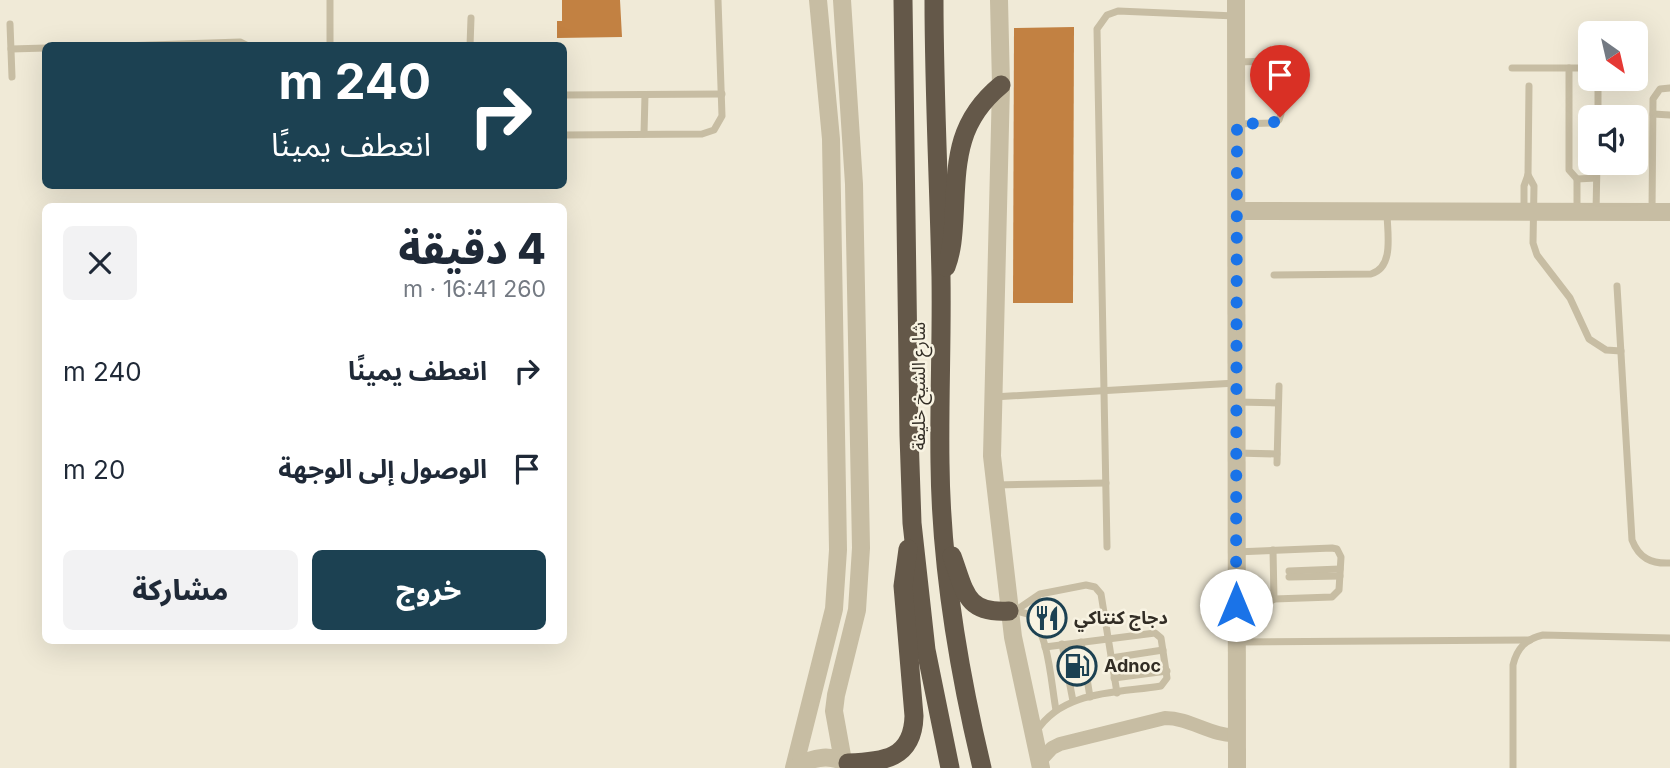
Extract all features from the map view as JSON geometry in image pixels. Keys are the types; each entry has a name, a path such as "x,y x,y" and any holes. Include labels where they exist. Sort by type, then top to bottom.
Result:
{"highway":[{"name":"شارع الشيخ خليفة","path":"903,0 912,523 926,650 950,768"},
{"name":"شارع الشيخ خليفة","path":"934,0 934,102 940,277 940,465 944,537 958,656 982,768"},
{"path":"940,277 952,248 957,162 962,139 975,110 1000,85"},
{"path":"848,764 885,760 901,750 911,734 914,716 903,577 912,523"},
{"path":"944,537 970,599 981,609 988,611 1012,611"}],"street":[{"path":"794,768 834,609 837,571 831,139 818,0"},
{"path":"842,0 854,184 862,548 857,610 834,711 848,764"},
{"path":"999,0 1000,85 992,397 994,485 1033,739 1040,765"},
{"path":"1236,8 1237,768"},
{"path":"831,139 841,184 849,189 854,184"},
{"path":"1237,211 1670,212"},
{"path":"1040,765 1052,748 1060,744 1165,718 1182,719 1221,734 1237,735"},
{"path":"794,768 817,758 830,757 848,764"}],"lane":[{"path":"330,0 330,42"},
{"path":"567,135 708,133 720,122 722,94 718,0"},
{"path":"1107,547 1097,29 1107,15 1118,11 1236,8"},
{"path":"470,42 471,18"},
{"path":"10,24 12,77"},
{"path":"11,49 42,48"},
{"path":"1236,62 1276,62 1280,66 1280,117 1277,122 1237,124"},
{"path":"1512,68 1578,68"},
{"path":"1569,68 1569,170 1577,179 1577,212"},
{"path":"1529,86 1528,175 1524,183 1533,243 1540,261 1570,298 1589,339 1606,350 1621,351"},
{"path":"1652,212 1653,99 1656,91 1670,88"},
{"path":"644,134 645,94"},
{"path":"567,95 722,94"},
{"path":"1653,114 1670,115"},
{"path":"1596,175 1596,213"},
{"path":"1577,179 1596,178"},
{"path":"1274,275 1375,273 1386,261 1387,212"},
{"path":"1617,286 1632,540 1637,551 1647,559 1670,563"},
{"path":"992,397 1237,383"},
{"path":"1277,463 1279,386"},
{"path":"1237,402 1278,403"},
{"path":"1237,453 1277,454"},
{"path":"994,485 1106,483"},
{"path":"1236,605 1266,604 1274,599 1332,597 1339,590 1340,572 1340,554 1335,548 1237,552"},
{"path":"1273,550 1274,599"},
{"path":"1289,574 1340,572"},
{"path":"1012,611 1040,594 1090,585 1099,590 1116,693"},
{"path":"1012,611 1024,611 1032,617 1045,646 1056,710"},
{"path":"1033,739 1042,723 1056,710 1073,701 1161,686 1167,678 1161,639 1155,634 1045,646"},
{"path":"1236,642 1530,639 1543,635 1670,638"},
{"path":"1513,768 1513,665 1517,653 1530,639"},
{"path":"1081,642 1090,697"},
{"path":"1062,644 1073,701"},
{"path":"1111,658 1163,650"},
{"path":"1114,678 1167,671"}],"building":[{"path":"562,0 620,0 622,37 557,38 557,21 562,21"},
{"path":"1074,27 1073,303 1013,303 1014,28"}],"place":[{"name":"دجاج كنتاكي","path":"1047,618"},
{"name":"Adnoc","path":"1077,666"}],"route":[{"path":"1236,605 1237,124 1273,123 1280,117"}]}
